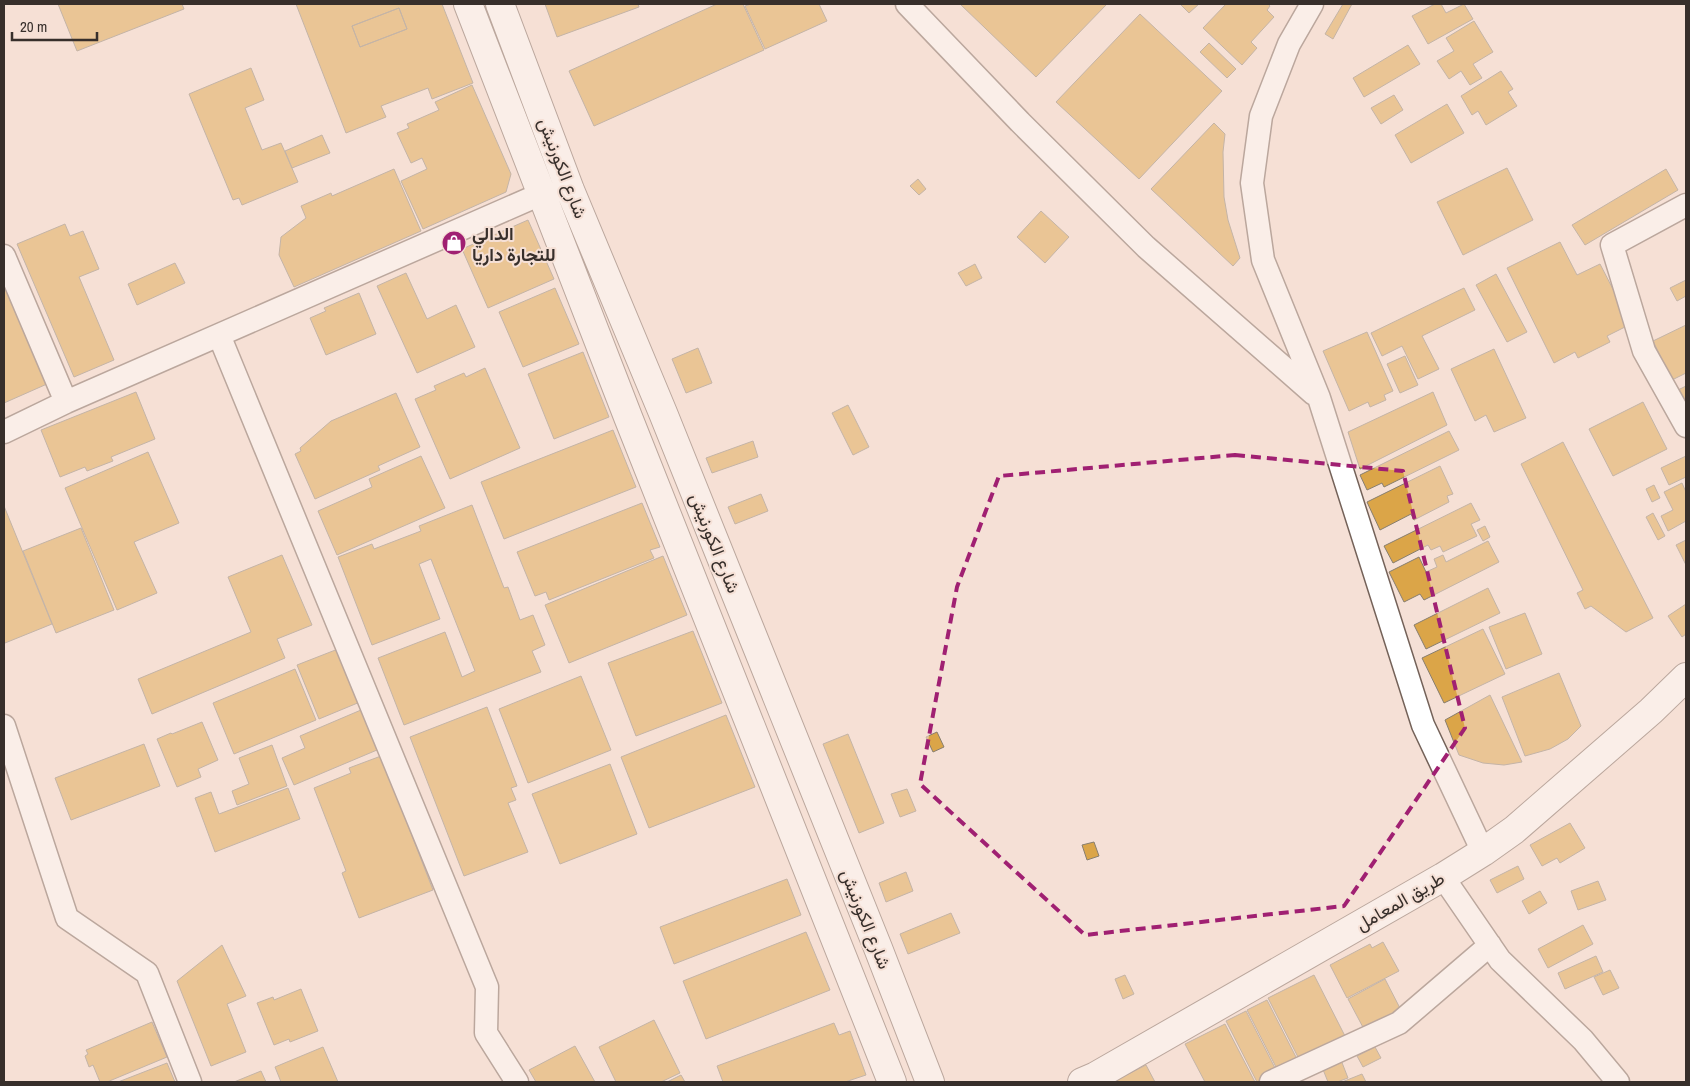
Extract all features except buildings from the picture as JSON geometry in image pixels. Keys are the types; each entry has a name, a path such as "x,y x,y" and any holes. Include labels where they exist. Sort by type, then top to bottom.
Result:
{"main road":[{"name":"شارع الكورنيش","path":"468,4 635,436 892,1082"},
{"name":"شارع الكورنيش","path":"500,4 570,190 663,413 930,1082"},
{"name":"طريق المعامل","path":"1082,1082 1443,877 1483,852 1514,830 1686,677"}],"street":[{"path":"907,4 1020,122 1146,247 1319,398"},
{"path":"1312,4 1289,44 1261,116 1252,183 1263,260 1319,398 1423,725 1483,852"},
{"path":"4,432 66,402 542,194"},
{"path":"1686,205 1612,244 1644,351 1686,426"},
{"path":"4,256 66,402"},
{"path":"220,335 487,987 486,1033 517,1082"},
{"path":"4,726 9,765 67,918 147,974 190,1082"},
{"path":"1443,877 1500,960 1583,1040 1618,1082"},
{"path":"1271,1082 1399,1023 1490,944"}],"highlighted area":[{"path":"1235,455 1403,471 1465,728 1344,906 1085,935 920,784 957,587 999,476"}],"place":[{"name":"الدالي للتجارة داريا","path":"454,243"}]}
